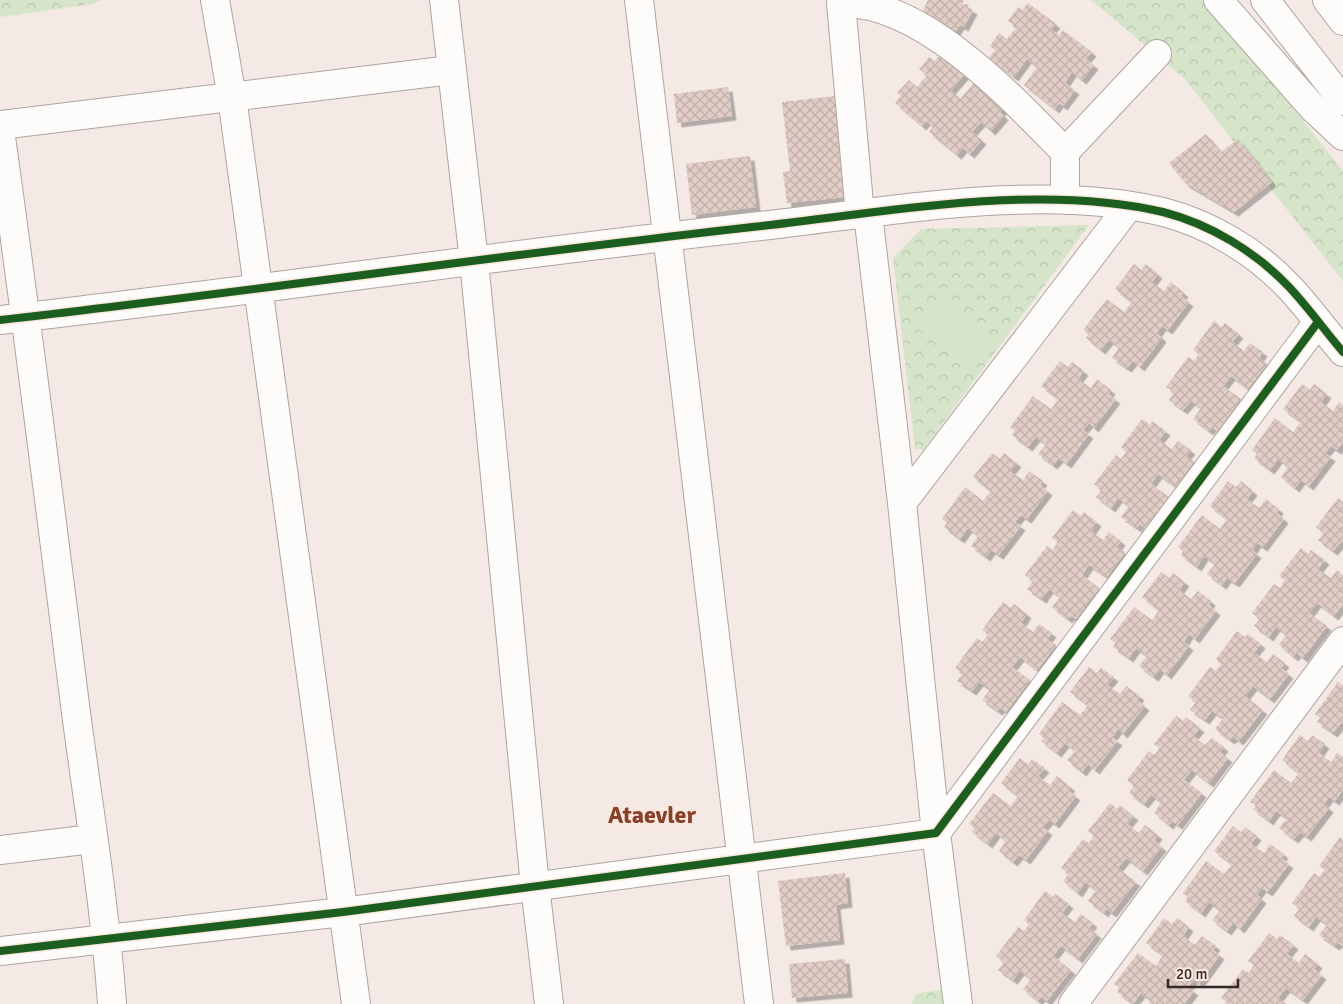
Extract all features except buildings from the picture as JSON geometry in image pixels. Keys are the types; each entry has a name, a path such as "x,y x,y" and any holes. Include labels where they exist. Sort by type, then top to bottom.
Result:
{"main road":[{"path":"215,0 232,97 356,1004"},
{"path":"444,0 474,261 535,886 549,1004"},
{"path":"639,0 759,1004"},
{"path":"1218,0 1313,108 1343,136"},
{"path":"1265,0 1343,101"},
{"path":"1327,0 1343,20"},
{"path":"958,1004 936,833 902,503 864,214 841,3 853,2 886,9 916,22 951,44 981,67 1064,152 1065,200"},
{"path":"1064,152 1157,54"},
{"path":"0,125 452,70"},
{"path":"0,130 27,317 92,840 107,940 112,1004"},
{"path":"0,320 257,290 667,236 969,204 1065,200 1130,206 1165,213 1192,222 1240,248 1266,265 1290,288 1343,352"},
{"path":"902,503 1130,206"},
{"path":"0,951 344,912 936,833 1318,322"},
{"path":"1073,1004 1343,640"},
{"path":"0,850 92,840"}],"green space":[{"path":"0,0 102,0 93,4 0,17"},
{"path":"1091,0 1202,0 1242,44 1343,171 1343,281 1184,78"},
{"path":"1089,225 923,450 915,449 893,258 921,229"},
{"path":"942,296 997,341 971,372 916,327"},
{"path":"944,989 946,1004 912,1004 916,994"}],"cycle path":[{"path":"0,320 917,207 967,202 1068,200 1116,204 1163,212 1181,217 1215,232 1247,251 1276,274 1303,303 1343,352"},
{"path":"0,951 343,912 936,833 1318,322"}],"district":[{"name":"Ataevler","path":"652,815"}]}
